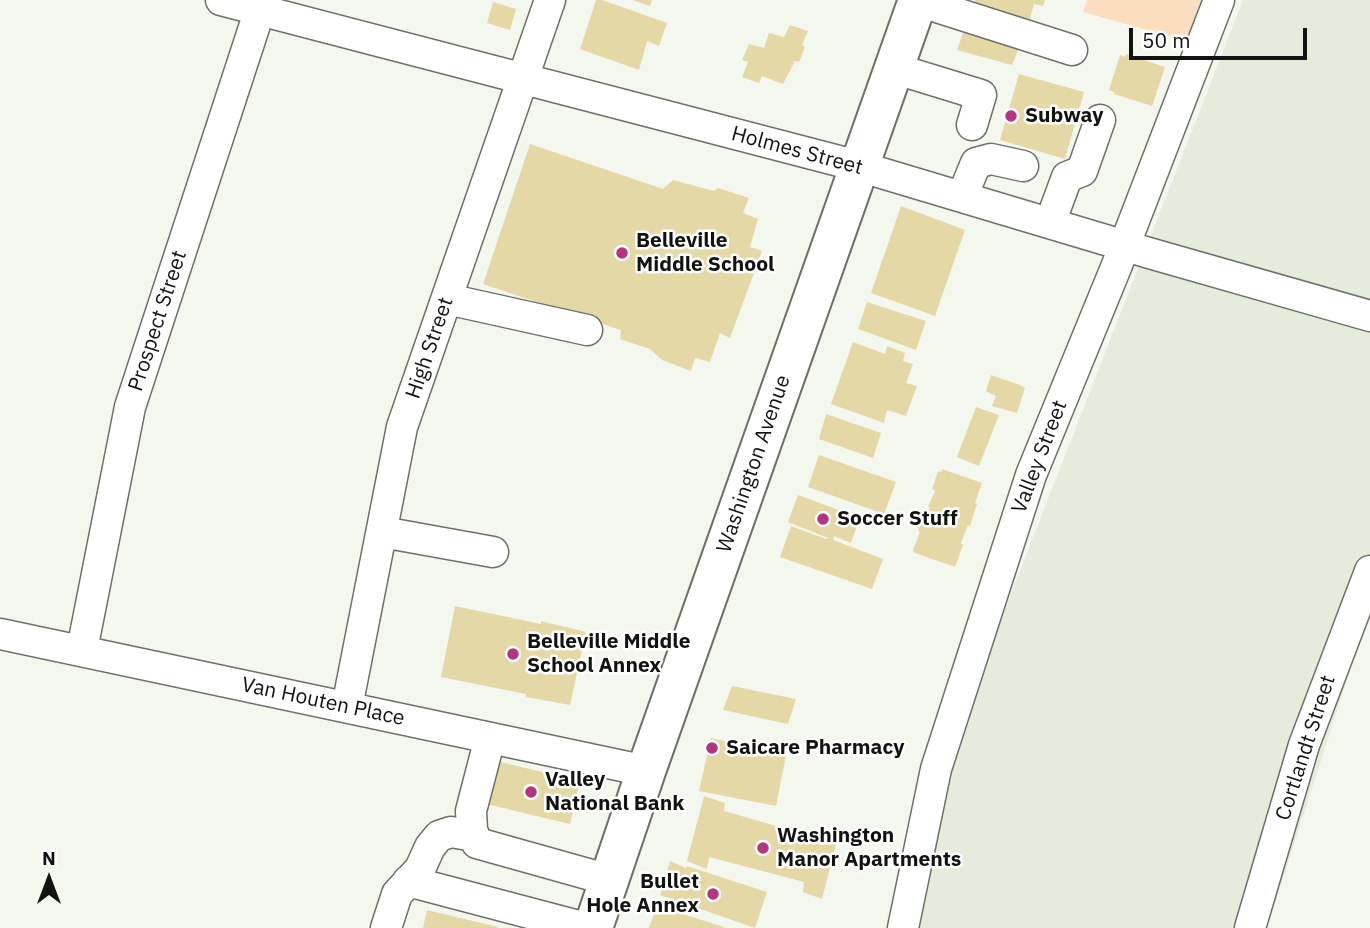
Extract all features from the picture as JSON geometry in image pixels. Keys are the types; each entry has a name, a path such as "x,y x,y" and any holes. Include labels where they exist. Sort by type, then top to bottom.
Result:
{"main road":[{"name":"Washington Avenue","path":"593,928 918,0"}],"street":[{"name":"Holmes Street","path":"221,0 261,6 524,80 858,166 1370,316"},
{"name":"High Street","path":"347,707 402,427 550,0"},
{"path":"918,0 1072,50"},
{"name":"Valley Street","path":"902,928 936,769 1027,488 1219,0"},
{"name":"Prospect Street","path":"82,650 130,407 261,6"},
{"path":"894,68 981,95 972,125"},
{"path":"1050,223 1067,177 1082,171 1100,120"},
{"path":"962,197 976,163 991,159 1023,166"},
{"path":"447,299 587,330"},
{"path":"382,532 493,552"},
{"name":"Cortlandt Street","path":"1250,928 1304,745 1370,571"},
{"name":"Van Houten Place","path":"0,634 646,771"},
{"path":"490,738 471,811 472,830 477,843 608,880"},
{"path":"386,928 397,894 419,869 439,836 451,832 474,836"},
{"path":"408,881 586,928"}],"shaded area":[{"path":"1087,0 1201,0 1186,41 1083,12"},
{"path":"1243,0 1370,0 1370,618 1367,618 1267,928 913,928 962,719"}],"building":[{"path":"596,0 667,23 659,46 647,41 639,70 580,49"},
{"path":"632,0 652,0 650,6"},
{"path":"975,0 1045,0 1043,6 1034,4 1027,30 970,14"},
{"path":"493,2 516,9 510,30 487,23"},
{"path":"790,25 808,31 799,62 795,61 783,84 762,76 759,83 742,77 748,62 742,60 749,44 764,48 769,33 784,37"},
{"path":"965,27 1021,43 1012,65 957,50"},
{"path":"1126,54 1165,67 1152,106 1109,90 1120,55 1125,57"},
{"path":"1019,74 1084,92 1065,159 1000,140"},
{"name":"Belleville Middle School","path":"530,144 663,189 673,180 714,191 718,188 749,198 743,213 758,219 750,247 762,251 730,338 720,333 710,362 695,358 691,371 662,360 650,349 620,339 621,330 483,284"},
{"path":"901,206 965,230 935,316 871,293"},
{"path":"867,302 926,321 916,350 858,329"},
{"path":"853,342 885,354 887,346 905,353 903,361 913,364 906,383 917,386 906,416 887,410 884,423 831,404"},
{"path":"991,375 1025,388 1017,413 992,406 996,396 986,391"},
{"path":"976,407 999,415 979,466 957,457"},
{"path":"826,414 881,433 873,458 819,439"},
{"path":"819,455 896,482 884,514 808,487"},
{"path":"942,469 982,483 955,567 913,550 924,513 926,514 930,507 938,471 941,472"},
{"path":"798,495 855,516 854,518 859,520 851,543 834,536 833,540 883,559 872,589 780,557 791,526 828,538 788,522"},
{"name":"Belleville Middle School Annex","path":"455,606 586,632 570,705 441,677"},
{"path":"732,686 796,699 788,724 723,710"},
{"path":"711,738 786,755 776,806 699,791"},
{"name":"Valley National Bank","path":"492,760 580,781 570,824 482,803"},
{"name":"Washington Manor Apartments","path":"704,796 725,803 724,811 818,838 819,828 839,833 822,899 803,892 804,882 709,857 707,869 687,861"},
{"name":"Bullet Hole Annex","path":"670,861 767,892 755,928 660,895"},
{"path":"657,906 724,927 724,928 649,928"},
{"path":"427,910 498,927 423,928"}],"place":[{"name":"Subway","path":"1011,116"},
{"name":"Belleville Middle School","path":"622,253"},
{"name":"Soccer Stuff","path":"823,519"},
{"name":"Belleville Middle School Annex","path":"513,654"},
{"name":"Saicare Pharmacy","path":"712,748"},
{"name":"Valley National Bank","path":"531,792"},
{"name":"Washington Manor Apartments","path":"763,848"},
{"name":"Bullet Hole Annex","path":"713,894"}]}
